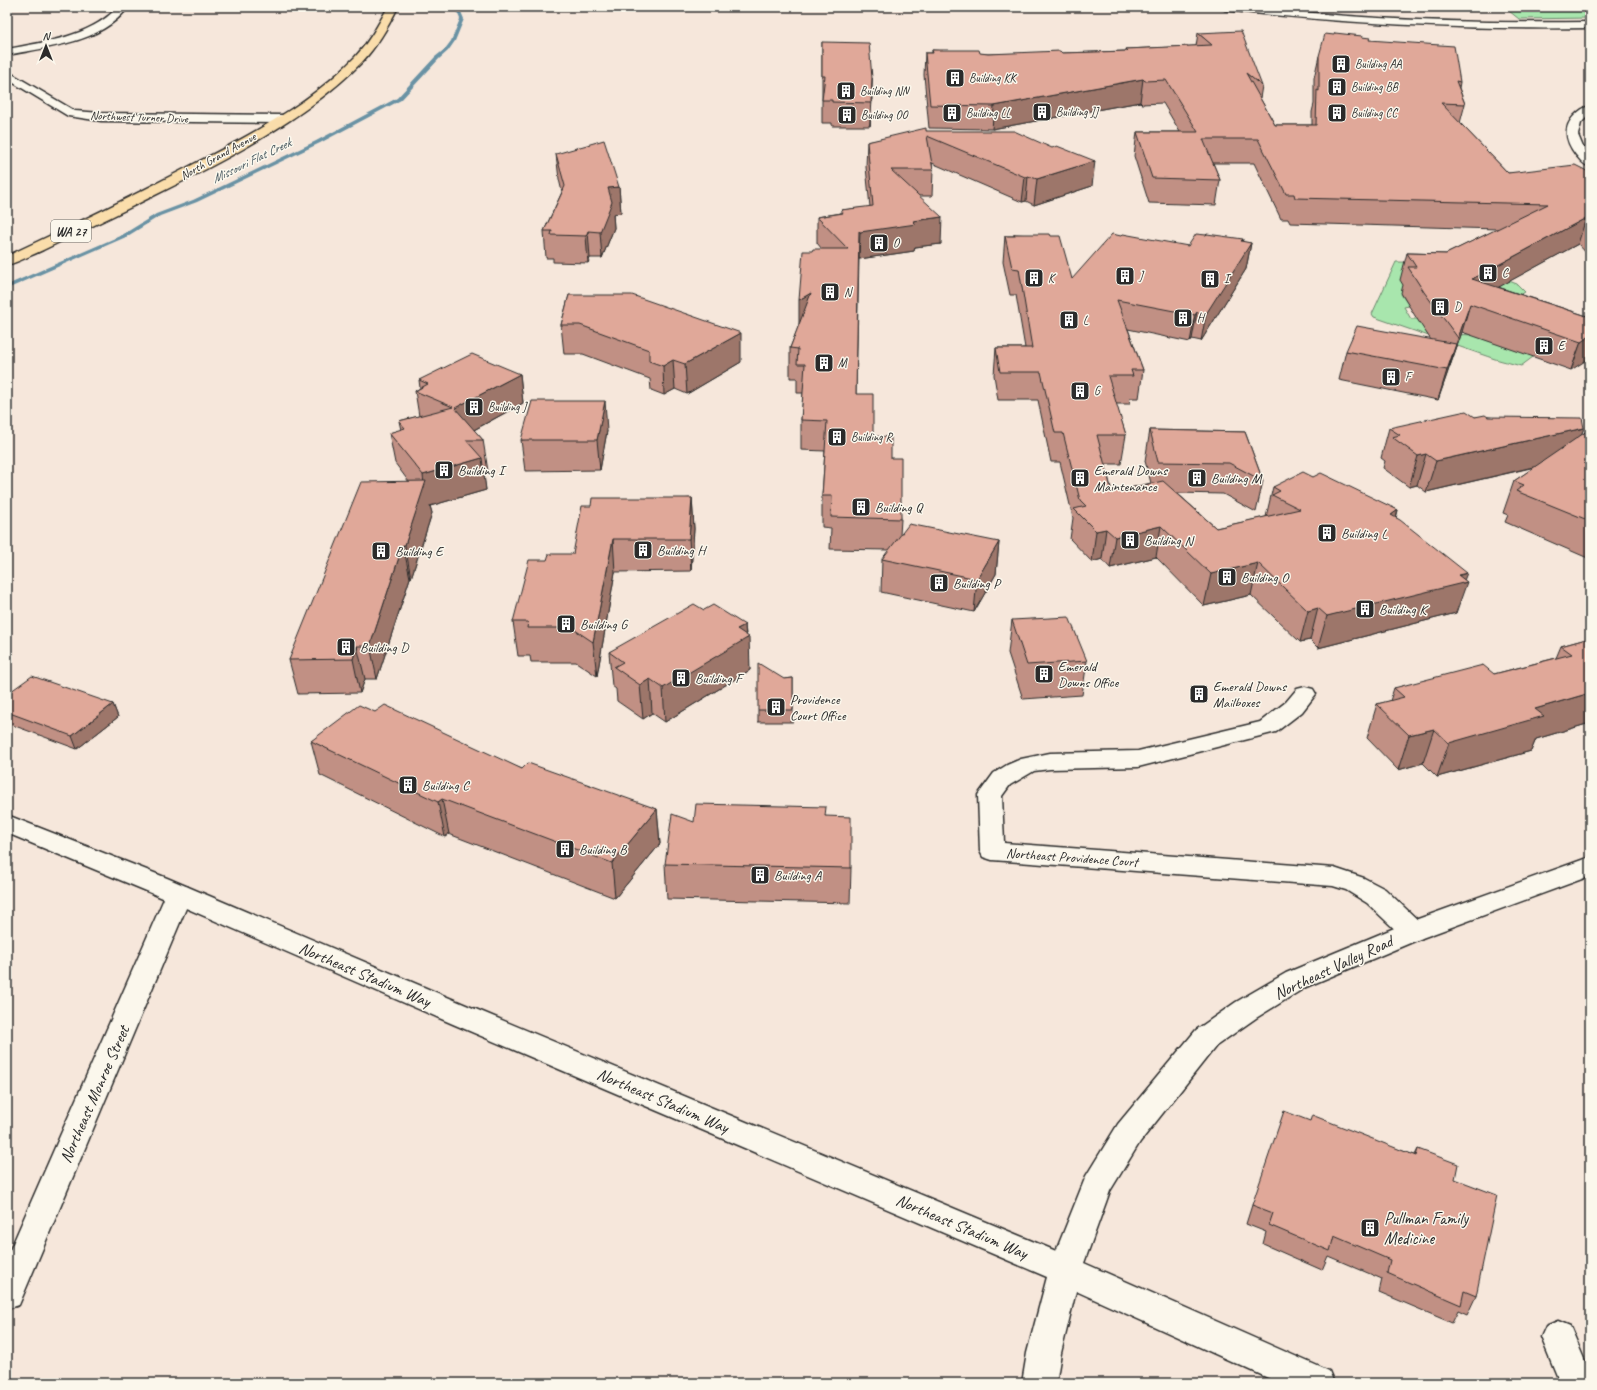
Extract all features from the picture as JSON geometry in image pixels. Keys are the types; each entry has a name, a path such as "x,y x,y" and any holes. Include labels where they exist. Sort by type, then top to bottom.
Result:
{"main road":[{"name":"North Grand Avenue","path":"7,261 136,200 252,138 282,119 339,79 365,53 388,20 393,7"}],"street":[{"path":"7,52 66,39 98,27 118,15 123,7"},
{"path":"1225,7 1348,20 1422,24 1527,26 1590,25"},
{"name":"Northwest Turner Drive","path":"7,74 72,114 101,118 282,119"},
{"path":"1590,109 1572,125 1571,132 1574,143 1580,153 1590,163"},
{"name":"Northeast Providence Court","path":"1305,694 1294,707 1268,727 1138,759 1050,761 1029,764 1015,771 1002,779 990,795 992,851 1334,877 1355,884 1376,896 1413,931"},
{"name":"Northeast Stadium Way","path":"7,823 179,894 1065,1270 1317,1383"},
{"name":"Northeast Valley Road","path":"1039,1383 1044,1353 1065,1270 1097,1186 1125,1140 1206,1038 1246,1010 1296,980 1413,931 1590,866"},
{"name":"Northeast Monroe Street","path":"7,1294 179,894"},
{"path":"1558,1337 1577,1383"}],"green space":[{"path":"1504,7 1590,7 1590,18 1519,19"},
{"path":"1396,262 1460,263 1517,284 1525,292 1520,295 1533,357 1521,366 1495,359 1374,317 1372,314","holes":["1402,293 1481,335 1433,334 1417,319 1411,319 1404,307 1409,306 1401,294"]}],"building":[{"path":"1241,31 1262,86 1246,73 1275,125 1316,125 1317,90 1319,91 1319,56 1325,34 1334,35 1335,33 1362,36 1370,38 1369,40 1454,46 1460,82 1456,81 1465,104 1441,103 1508,173 1575,165 1590,174 1590,222 1586,218 1472,279 1590,317 1590,336 1581,342 1470,304 1458,338 1424,292 1408,267 1416,267 1407,253 1446,254 1548,204 1295,198 1294,194 1286,194 1258,139 1203,139 1220,180 1152,178 1137,132 1198,132 1166,80 1145,81 1143,79 994,106 930,105 925,53 933,53 932,50 979,50 980,53 988,54 1060,51 1062,53 1128,51 1126,49 1212,45 1198,33"},
{"path":"822,42 869,43 872,78 871,103 832,102 832,100 822,100 825,76 822,76"},
{"path":"926,128 926,131 1014,131 1052,148 1057,146 1095,161 1037,179 1028,176 1025,177 927,136 933,170 891,170 942,217 913,221 916,224 859,231 856,394 873,394 873,436 891,437 891,458 901,458 901,519 831,517 832,496 822,496 827,421 801,420 805,364 797,364 798,349 790,348 811,293 799,300 803,251 812,251 813,249 848,249 817,217 843,213 841,210 873,206 867,142"},
{"path":"604,140 619,187 608,188 612,202 600,232 588,231 586,236 551,235 552,231 544,231 565,186 556,154"},
{"path":"1014,234 1050,234 1051,236 1060,236 1072,279 1112,234 1121,236 1123,234 1188,246 1196,234 1243,239 1241,241 1251,243 1206,314 1197,312 1195,315 1117,300 1143,370 1131,370 1133,376 1108,376 1126,435 1097,435 1112,492 1163,481 1216,528 1300,509 1272,495 1280,491 1273,487 1303,472 1313,477 1321,473 1398,510 1391,515 1400,520 1467,573 1458,575 1467,582 1327,616 1318,608 1308,611 1258,563 1211,574 1161,526 1115,537 1106,529 1096,531 1074,509 1086,506 1080,500 1063,433 1055,433 1041,372 1000,372 996,348 1032,348 1019,269 1012,268 1005,236 1015,236"},
{"path":"569,295 632,295 741,333 685,364 673,360 663,366 649,361 649,350 580,325 561,325"},
{"path":"1357,326 1456,344 1447,370 1346,351"},
{"path":"472,354 520,374 455,408 483,440 466,440 482,458 423,475 389,433 405,428 399,421 453,407 415,391 428,384 419,380"},
{"path":"532,401 605,401 597,440 521,440"},
{"path":"1466,411 1475,417 1485,415 1488,417 1582,418 1584,428 1436,461 1426,454 1418,456 1392,437 1400,435 1389,428"},
{"path":"1590,429 1590,521 1516,491 1524,485 1514,481"},
{"path":"1150,430 1245,432 1263,481 1229,463 1158,462"},
{"path":"426,481 405,545 403,545 370,646 357,646 353,659 289,660 361,482"},
{"path":"592,498 692,498 689,539 613,539 593,642 572,628 527,628 528,622 513,622 529,560 547,560 549,554 573,554 582,506 591,506"},
{"path":"909,524 999,542 977,579 882,559"},
{"path":"694,604 704,610 713,605 745,625 737,629 749,637 663,688 650,679 640,685 614,667 623,662 609,652"},
{"path":"1069,617 1087,661 1027,665 1012,620"},
{"path":"1590,638 1590,693 1535,709 1544,716 1449,743 1434,729 1409,735 1377,704 1404,697 1394,688 1483,665 1494,674 1572,654 1561,646"},
{"path":"758,663 784,679 793,678 793,710 758,710"},
{"path":"32,676 113,704 72,736 7,712 7,694"},
{"path":"359,705 375,712 385,705 522,769 528,763 657,809 612,863 442,799 438,802 311,741"},
{"path":"696,804 826,807 825,816 851,817 851,868 665,864 672,814 694,822"},
{"name":"Pullman Family Medicine","path":"1284,1111 1310,1121 1312,1115 1416,1156 1418,1149 1458,1164 1455,1179 1497,1195 1476,1296 1464,1291 1461,1305 1387,1273 1390,1260 1334,1236 1330,1251 1269,1225 1273,1213 1252,1205"}],"waterway":[{"name":"Missouri Flat Creek","path":"7,287 124,236 158,215 195,201 318,142 399,99 450,46 462,19 457,7"}],"place":[{"name":"Building AA","path":"1341,64"},
{"name":"Building KK","path":"955,78"},
{"name":"Building BB","path":"1337,87"},
{"name":"Building NN","path":"846,91"},
{"name":"Building JJ","path":"1042,112"},
{"name":"Building LL","path":"952,113"},
{"name":"Building CC","path":"1337,113"},
{"name":"Building OO","path":"847,115"},
{"name":"O","path":"879,243"},
{"name":"C","path":"1488,273"},
{"name":"J","path":"1125,276"},
{"name":"K","path":"1034,278"},
{"name":"I","path":"1210,279"},
{"name":"N","path":"830,292"},
{"name":"D","path":"1440,307"},
{"name":"H","path":"1183,318"},
{"name":"L","path":"1069,320"},
{"name":"E","path":"1544,346"},
{"name":"M","path":"824,363"},
{"name":"F","path":"1391,377"},
{"name":"G","path":"1080,391"},
{"name":"Building J","path":"474,407"},
{"name":"Building R","path":"837,437"},
{"name":"Building I","path":"444,470"},
{"name":"Emerald Downs Maintenance","path":"1080,478"},
{"name":"Building M","path":"1197,478"},
{"name":"Building Q","path":"861,507"},
{"name":"Building L","path":"1327,533"},
{"name":"Building N","path":"1130,540"},
{"name":"Building H","path":"643,550"},
{"name":"Building E","path":"381,551"},
{"name":"Building O","path":"1227,577"},
{"name":"Building P","path":"939,583"},
{"name":"Building K","path":"1365,609"},
{"name":"Building G","path":"566,624"},
{"name":"Building D","path":"346,647"},
{"name":"Emerald Downs Office","path":"1044,674"},
{"name":"Building F","path":"681,678"},
{"name":"Emerald Downs Mailboxes","path":"1199,694"},
{"name":"Providence Court Office","path":"776,707"},
{"name":"Building C","path":"408,785"},
{"name":"Building B","path":"565,849"},
{"name":"Building A","path":"760,875"},
{"name":"Pullman Family Medicine","path":"1370,1228"}]}
